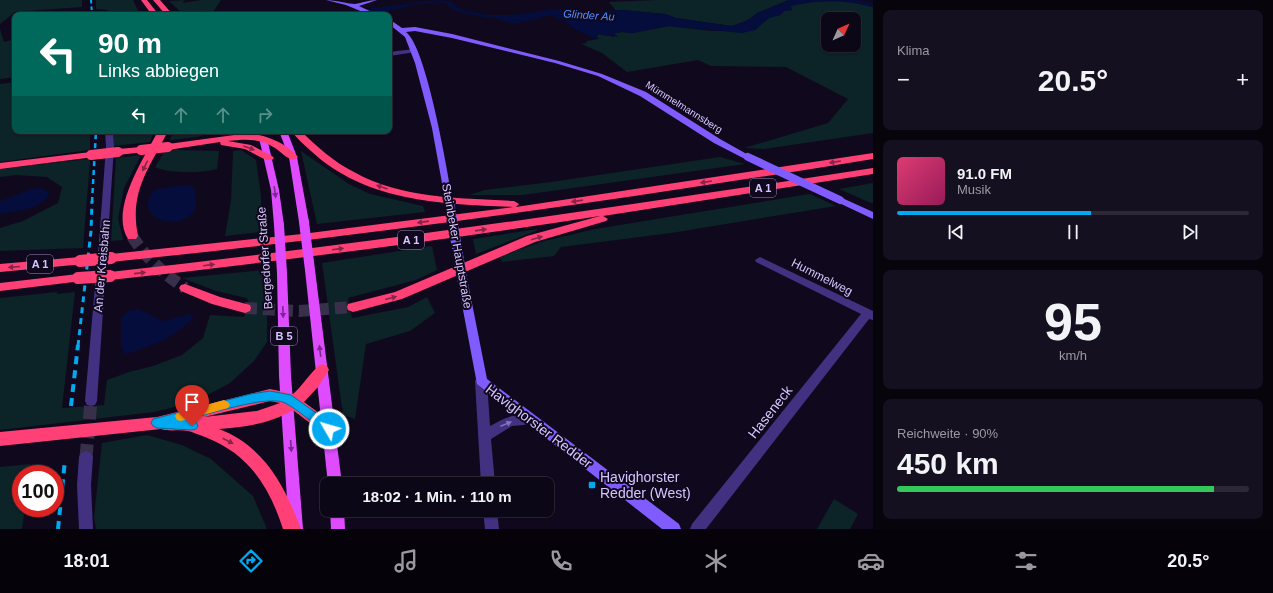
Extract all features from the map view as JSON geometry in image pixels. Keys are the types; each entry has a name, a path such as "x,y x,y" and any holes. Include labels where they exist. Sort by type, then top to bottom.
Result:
{"highway":[{"path":"144,0 153,12"},
{"path":"156,0 167,12"},
{"path":"132,236 129,218 133,192 162,134"},
{"path":"195,144 219,134"},
{"path":"299,134 330,162 354,176 386,189 431,198 545,205"},
{"path":"0,166 261,135 293,157"},
{"path":"195,144 238,144 254,149 269,158"},
{"name":"A 1","path":"0,268 111,258 368,229 545,205 873,156"},
{"name":"A 1","path":"0,287 110,276 370,245 652,205 873,171"},
{"path":"353,307 398,296 531,239 652,205"},
{"path":"185,288 211,299 244,308"},
{"path":"157,423 192,426 255,419 277,412 312,386 322,370"},
{"path":"0,439 157,423 270,395 290,402 329,429"},
{"path":"192,426 232,442 261,468 279,493 286,508 292,529"}],"main road":[{"path":"284,134 293,157 304,222 333,477"},
{"name":"Bergedorfer Straße","path":"261,135 269,158 279,225 296,529"},
{"path":"337,517 338,529"}],"street":[{"path":"329,0 354,6 368,12"},
{"path":"354,6 374,0"},
{"name":"Steinbeker Hauptstraße","path":"392,23 403,30 408,36 431,105 481,381 487,477"},
{"name":"Mümmelmannsberg","path":"403,30 415,29 458,38 557,62 600,75 643,94 717,141 873,216"},
{"path":"392,54 414,51"},
{"name":"An der Kreisbahn","path":"91,401 106,228 110,147 109,134"},
{"name":"Hummelweg","path":"760,260 870,315"},
{"name":"Haseneck","path":"697,529 870,315"},
{"name":"Havighorster Redder","path":"481,381 674,529"},
{"path":"484,437 510,421 531,420"},
{"path":"86,457 84,485 86,529"},
{"path":"491,517 492,529"}],"green space":[{"path":"0,0 82,0 82,7 12,12 12,14 0,24"},
{"path":"96,0 133,0 139,12 109,12 107,10 96,9"},
{"path":"185,0 182,3 201,0 221,0 213,12 181,12 169,1"},
{"path":"657,0 789,0 757,13 745,21 731,26 676,18 665,14 622,10 616,11 609,2"},
{"path":"821,0 843,0 873,7 873,133 764,149 744,148 828,123 848,99 786,67 711,66 698,60 627,72 602,53 581,44 587,43 586,41 598,39 597,36 599,34 614,37 613,33 632,33 669,26 712,31 755,30 769,17 780,15 784,11 792,10 790,6 799,3"},
{"path":"0,29 4,42 12,40 12,77 0,79"},
{"path":"12,82 12,134 90,134 90,150 0,162 0,84"},
{"path":"113,134 153,134 150,142 114,146"},
{"path":"172,134 207,134 197,137 170,140"},
{"path":"177,150 219,151 217,169 177,172 155,167 164,152"},
{"path":"241,150 256,160 261,196 261,232 225,236 231,201 233,151"},
{"path":"301,151 349,184 370,194 423,206 425,212 317,224"},
{"path":"141,155 124,188 118,218 123,240 111,241 116,158"},
{"path":"720,157 745,164 523,195 469,195 485,190 551,182"},
{"path":"89,159 83,248 0,251 0,228 23,221 58,203 62,187 47,177 16,175 0,177 0,169"},
{"path":"873,183 873,203 839,189"},
{"path":"810,194 836,206 671,233 561,247 554,256 502,262 500,257 544,241 595,229"},
{"path":"538,229 536,231 476,254 473,239"},
{"path":"432,246 437,270 416,280 348,298 352,318 408,307 427,297 435,313 410,331 366,344 355,419 343,415 322,263"},
{"path":"264,270 267,342 254,361 230,383 195,402 154,412 0,430 0,298 57,292 57,294 75,292 62,408 104,405 107,380 129,372 153,366 182,355 203,338 210,315 244,317 250,303 246,298 216,291 182,278"},
{"path":"147,435 182,445 211,459 253,496 267,529 96,529 94,517 102,443"},
{"path":"12,466 12,517 24,517 22,529 0,529 0,467"},
{"path":"834,499 858,514 850,529 817,529"}],"water":[{"path":"439,0 452,2 457,7 467,11 489,15 509,15 537,12 541,13 542,18 513,24 495,18 467,14 453,10 447,4 440,2 414,5 385,12 363,12 372,8"},
{"path":"789,0 856,0 873,3 873,7 842,2 801,4 791,6 792,10 784,11 780,15 769,18 755,30 742,33 669,26 632,33 614,33 618,37 599,34 597,36 599,39 576,30 563,20 554,18 555,16 553,14 553,11 578,12 622,10 665,14 676,18 731,26 751,18 757,13"},
{"path":"191,185 195,193 196,200 195,208 192,214 187,218 173,222 158,219 152,214 147,202 154,190 174,186"},
{"path":"39,188 48,191 50,194 46,199 34,207 0,214 0,201 32,189"},
{"path":"139,309 163,321 189,314 194,317 171,336 144,348 125,354 121,346 121,318 128,311"}],"waterway":[{"name":"Glinder Au","path":"515,18 553,12 580,15"}],"tunnel":[{"path":"132,236 156,265 185,288"},
{"path":"245,308 299,311 353,307"},
{"path":"86,457 91,401"}],"railway":[{"path":"91,0 92,12"},
{"path":"92,202 96,134"},
{"path":"78,346 91,231 92,201"},
{"path":"71,406 78,345"},
{"path":"58,529 65,460"}],"slow traffic":[{"path":"181,416 224,405"}],"place":[{"name":"Havighorster Redder (West)","path":"592,485"}],"route":[{"path":"192,426 157,423 220,406 270,395 287,398 329,429"}]}
